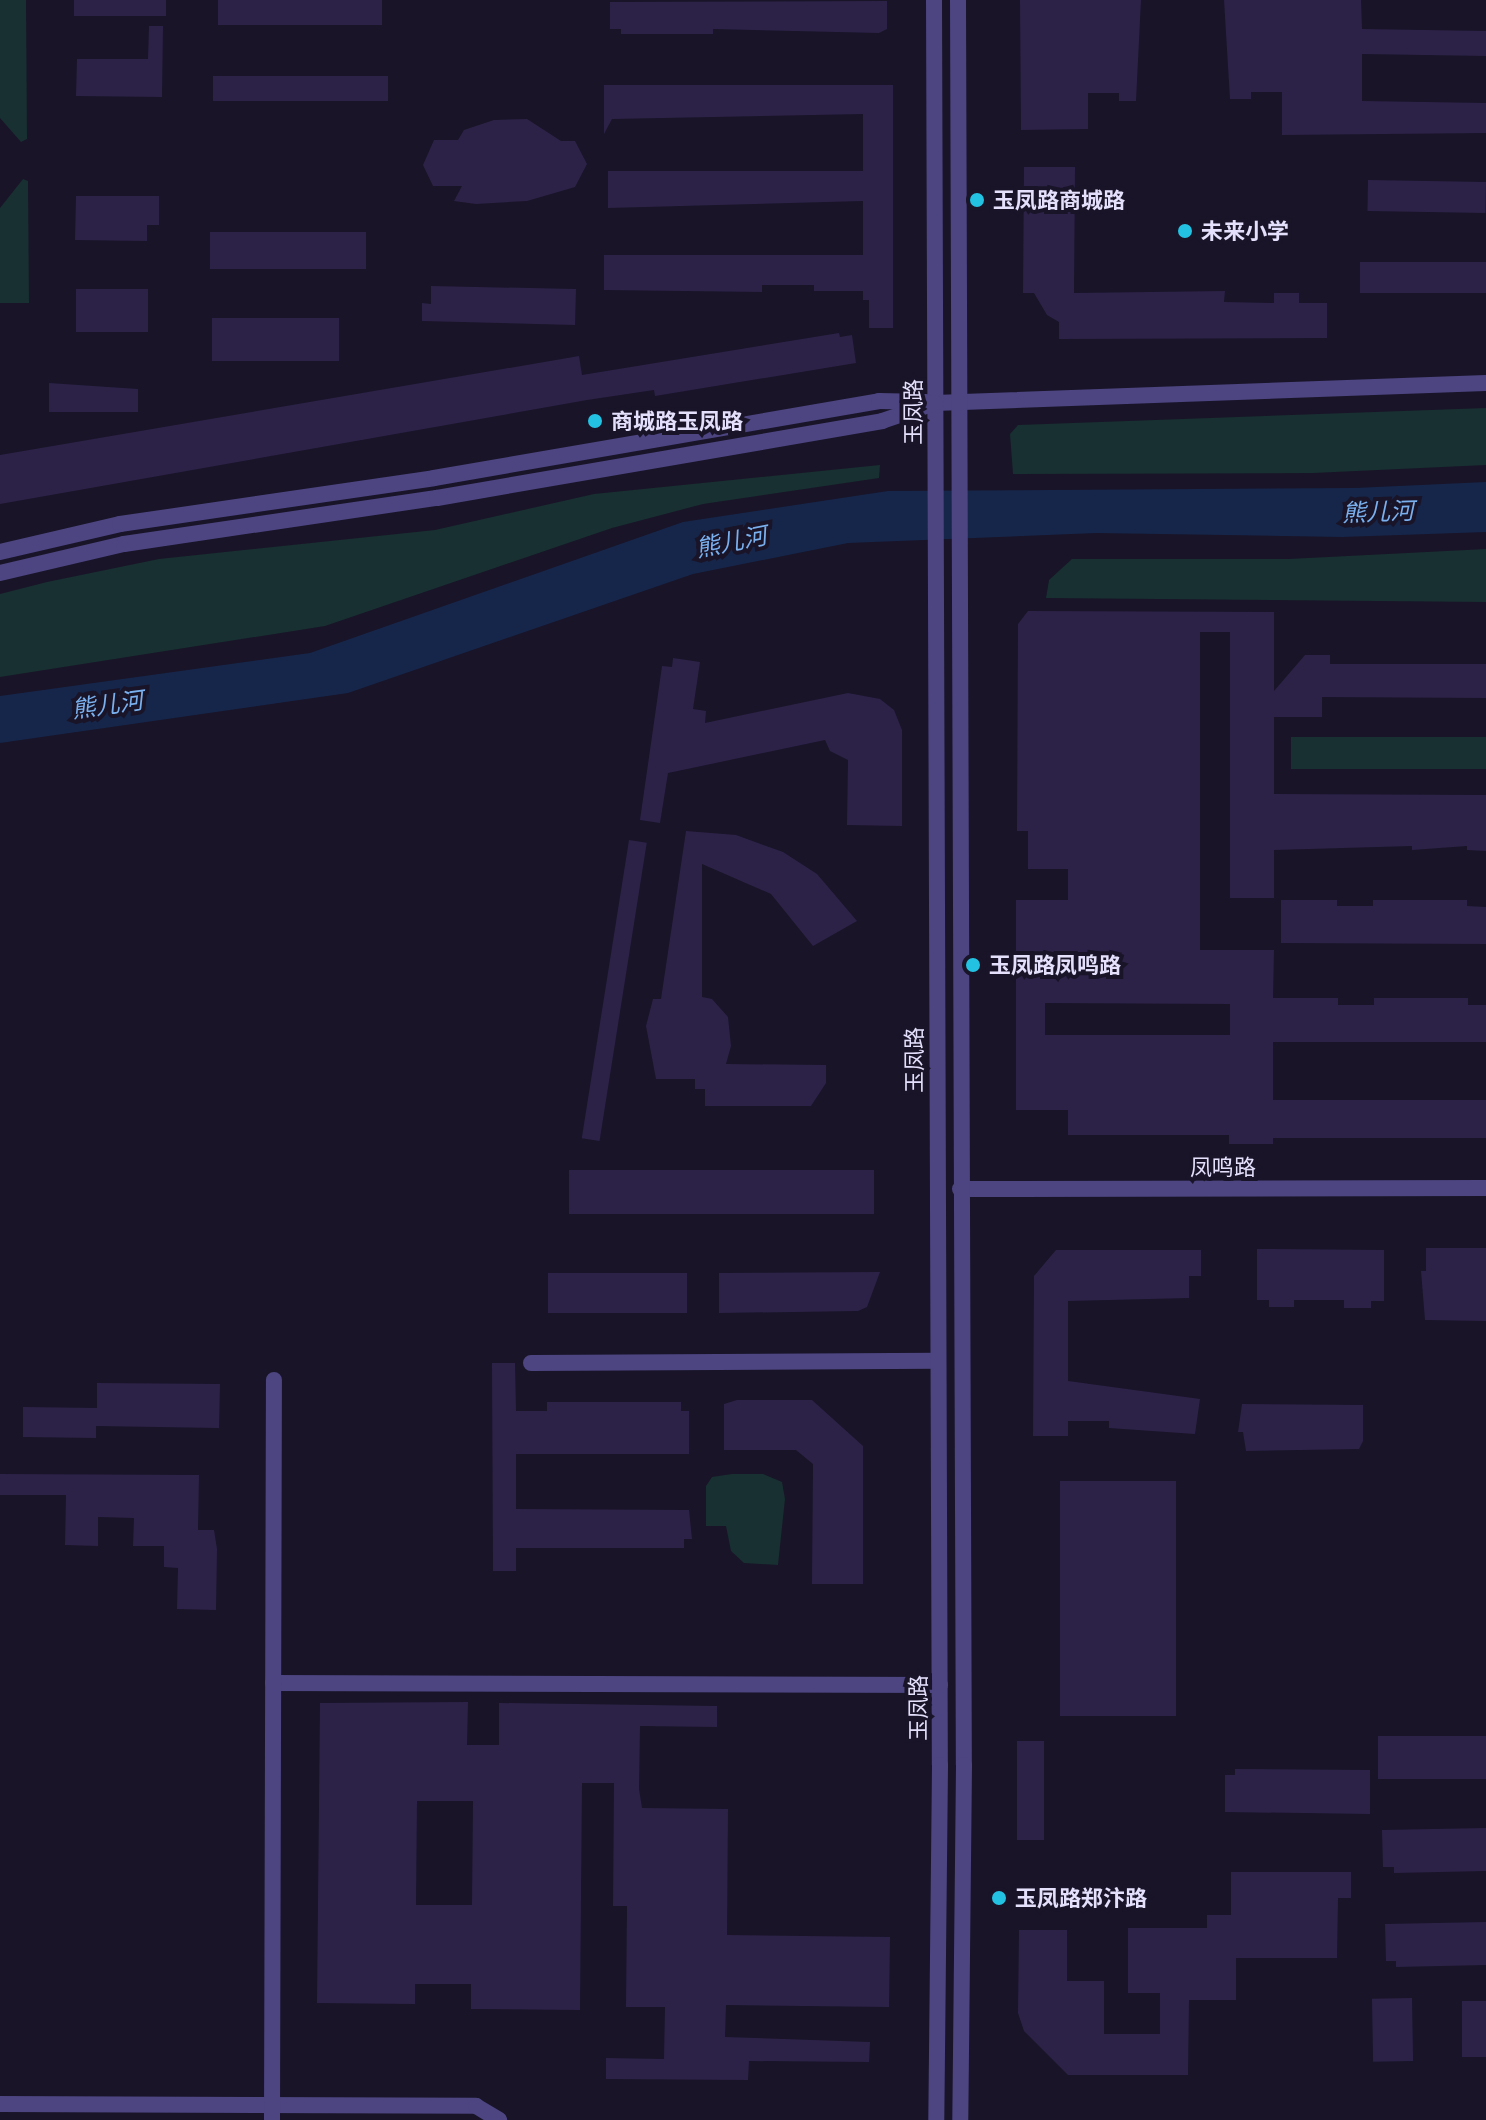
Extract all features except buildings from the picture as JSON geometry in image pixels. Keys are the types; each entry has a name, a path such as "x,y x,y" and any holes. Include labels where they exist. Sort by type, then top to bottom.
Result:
{"street":[{"name":"玉凤路","path":"934,0 940,1685 936,2120"},
{"name":"玉凤路","path":"958,0 960,2120"},
{"path":"0,552 120,524 434,478 879,401 935,403 1486,383"},
{"path":"0,573 124,544 437,498 882,421 935,403"},
{"name":"凤鸣路","path":"960,1189 1486,1188"},
{"path":"531,1363 937,1361"},
{"path":"272,2112 274,1380"},
{"path":"273,1683 940,1685"},
{"path":"0,2104 272,2112 476,2106 499,2120"}],"green space":[{"path":"0,0 26,0 27,139 21,142 0,118"},
{"path":"23,179 28,181 29,303 0,303 0,208"},
{"path":"1486,408 1486,465 1313,473 1013,474 1010,434 1018,425"},
{"path":"880,465 879,478 703,504 612,528 325,626 0,677 0,594 47,582 159,559 435,530 594,494"},
{"path":"1486,549 1486,602 1046,598 1049,580 1072,559 1289,559"},
{"path":"1291,737 1486,737 1486,769 1291,769"},
{"path":"763,1474 782,1482 785,1499 778,1565 744,1563 731,1551 726,1526 706,1526 706,1486 712,1477"}],"water":[{"name":"熊儿河","path":"1486,482 1486,532 1342,537 1096,533 848,543 693,574 348,693 0,743 0,696 310,653 683,522 888,491 1355,488"}],"place":[{"name":"玉凤路商城路","path":"977,200"},
{"name":"未来小学","path":"1185,231"},
{"name":"商城路玉凤路","path":"595,421"},
{"name":"玉凤路凤鸣路","path":"973,965"},
{"name":"玉凤路郑汴路","path":"999,1898"}]}
